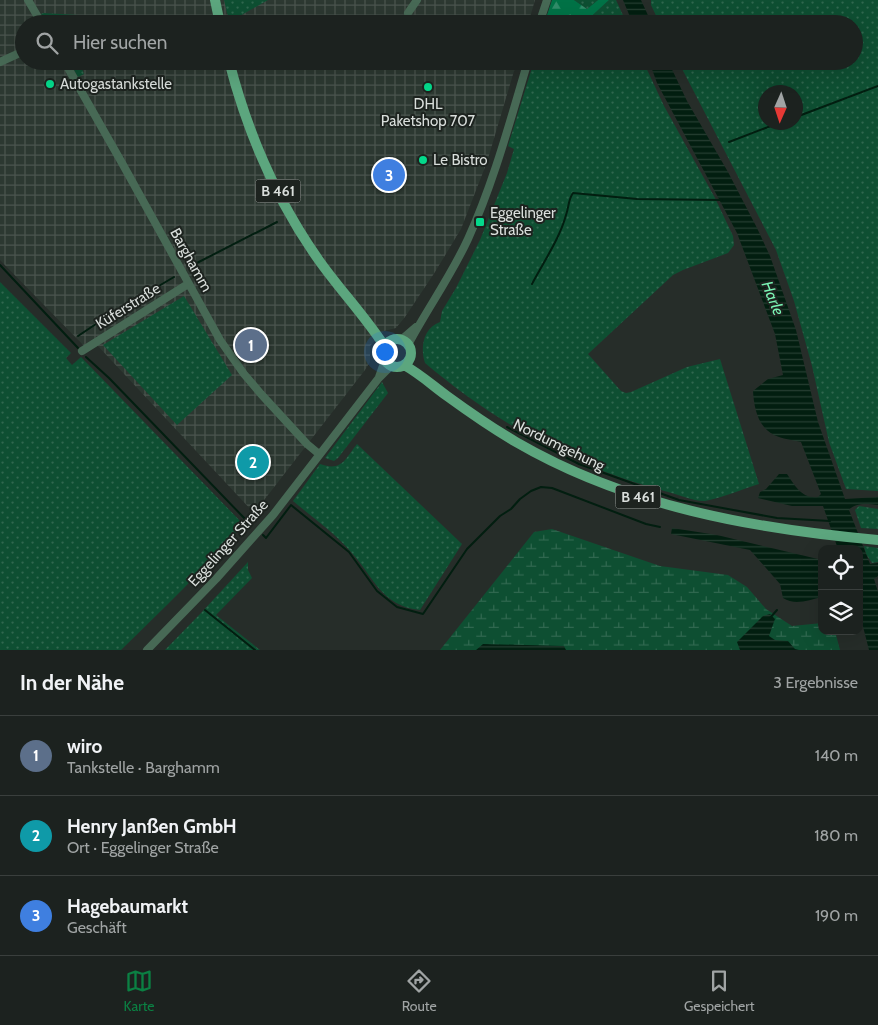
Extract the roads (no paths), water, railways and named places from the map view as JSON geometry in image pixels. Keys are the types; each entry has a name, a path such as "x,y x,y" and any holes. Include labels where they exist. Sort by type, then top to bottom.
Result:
{"main road":[{"path":"215,0 218,15"},
{"name":"B 461","path":"232,70 247,123 281,199 318,259 354,307 387,344 383,356 388,363"},
{"path":"387,344 404,343 410,354 407,361 395,367 388,363"},
{"name":"Nordumgehung","path":"407,361 420,374 477,418 515,442 551,461 609,486 658,503 703,514 828,535 878,540"}],"street":[{"path":"28,0 37,15"},
{"path":"408,13 417,0"},
{"path":"542,15 547,0"},
{"path":"0,62 15,55"},
{"name":"Barghamm","path":"69,70 216,333 244,374 307,444 319,454"},
{"path":"404,343 418,326 455,265 476,222 498,161 525,70"},
{"name":"Küferstraße","path":"82,351 188,284"},
{"name":"Eggelinger Straße","path":"147,650 216,579 273,515 388,363"}],"water":[{"path":"623,0 641,0 648,15 629,15"},
{"name":"Harle","path":"652,70 672,70 687,101 728,172 770,256 796,330 818,422 845,499 878,497 878,505 859,505 849,510 863,545 837,545 823,506 792,506 758,498 760,492 766,489 779,474 787,474 803,494 818,497 821,494 801,442 769,432 761,422 754,404 753,391 768,379 783,375 775,334 737,233 657,83"},
{"path":"672,528 717,535 818,559 818,598 802,602 792,602 783,598 780,584 750,550 671,534"},
{"path":"863,546 870,564 878,563 878,576 874,579 878,592 878,650 869,650 863,627"},
{"path":"770,614 775,619 769,636 775,640 788,641 795,649 799,650 740,650 737,642 763,616"},
{"path":"483,644 564,646 566,650 476,650"}],"waterway":[{"path":"803,114 878,86"},
{"path":"729,142 760,130"},
{"path":"532,284 560,233 573,193 637,199 722,200"},
{"path":"189,267 277,222"},
{"path":"0,265 78,348"},
{"path":"118,310 174,277"},
{"path":"78,336 108,316"},
{"path":"86,357 109,378 248,522"},
{"path":"507,427 579,464 679,500 777,518 830,521"},
{"path":"263,535 266,538 291,505 349,552 377,591 397,607 423,614 467,549 520,499 541,487 552,488 646,524 660,527"},
{"path":"205,610 255,650"},
{"path":"770,618 777,610"}],"place":[{"name":"Autogastankstelle","path":"50,84"},
{"name":"DHL Paketshop 707","path":"428,87"},
{"name":"Le Bistro","path":"423,160"},
{"name":"Hagebaumarkt","path":"389,175"},
{"name":"Eggelinger Straße","path":"480,222"},
{"name":"wiro","path":"251,345"},
{"name":"Henry Janßen GmbH","path":"253,462"}]}
